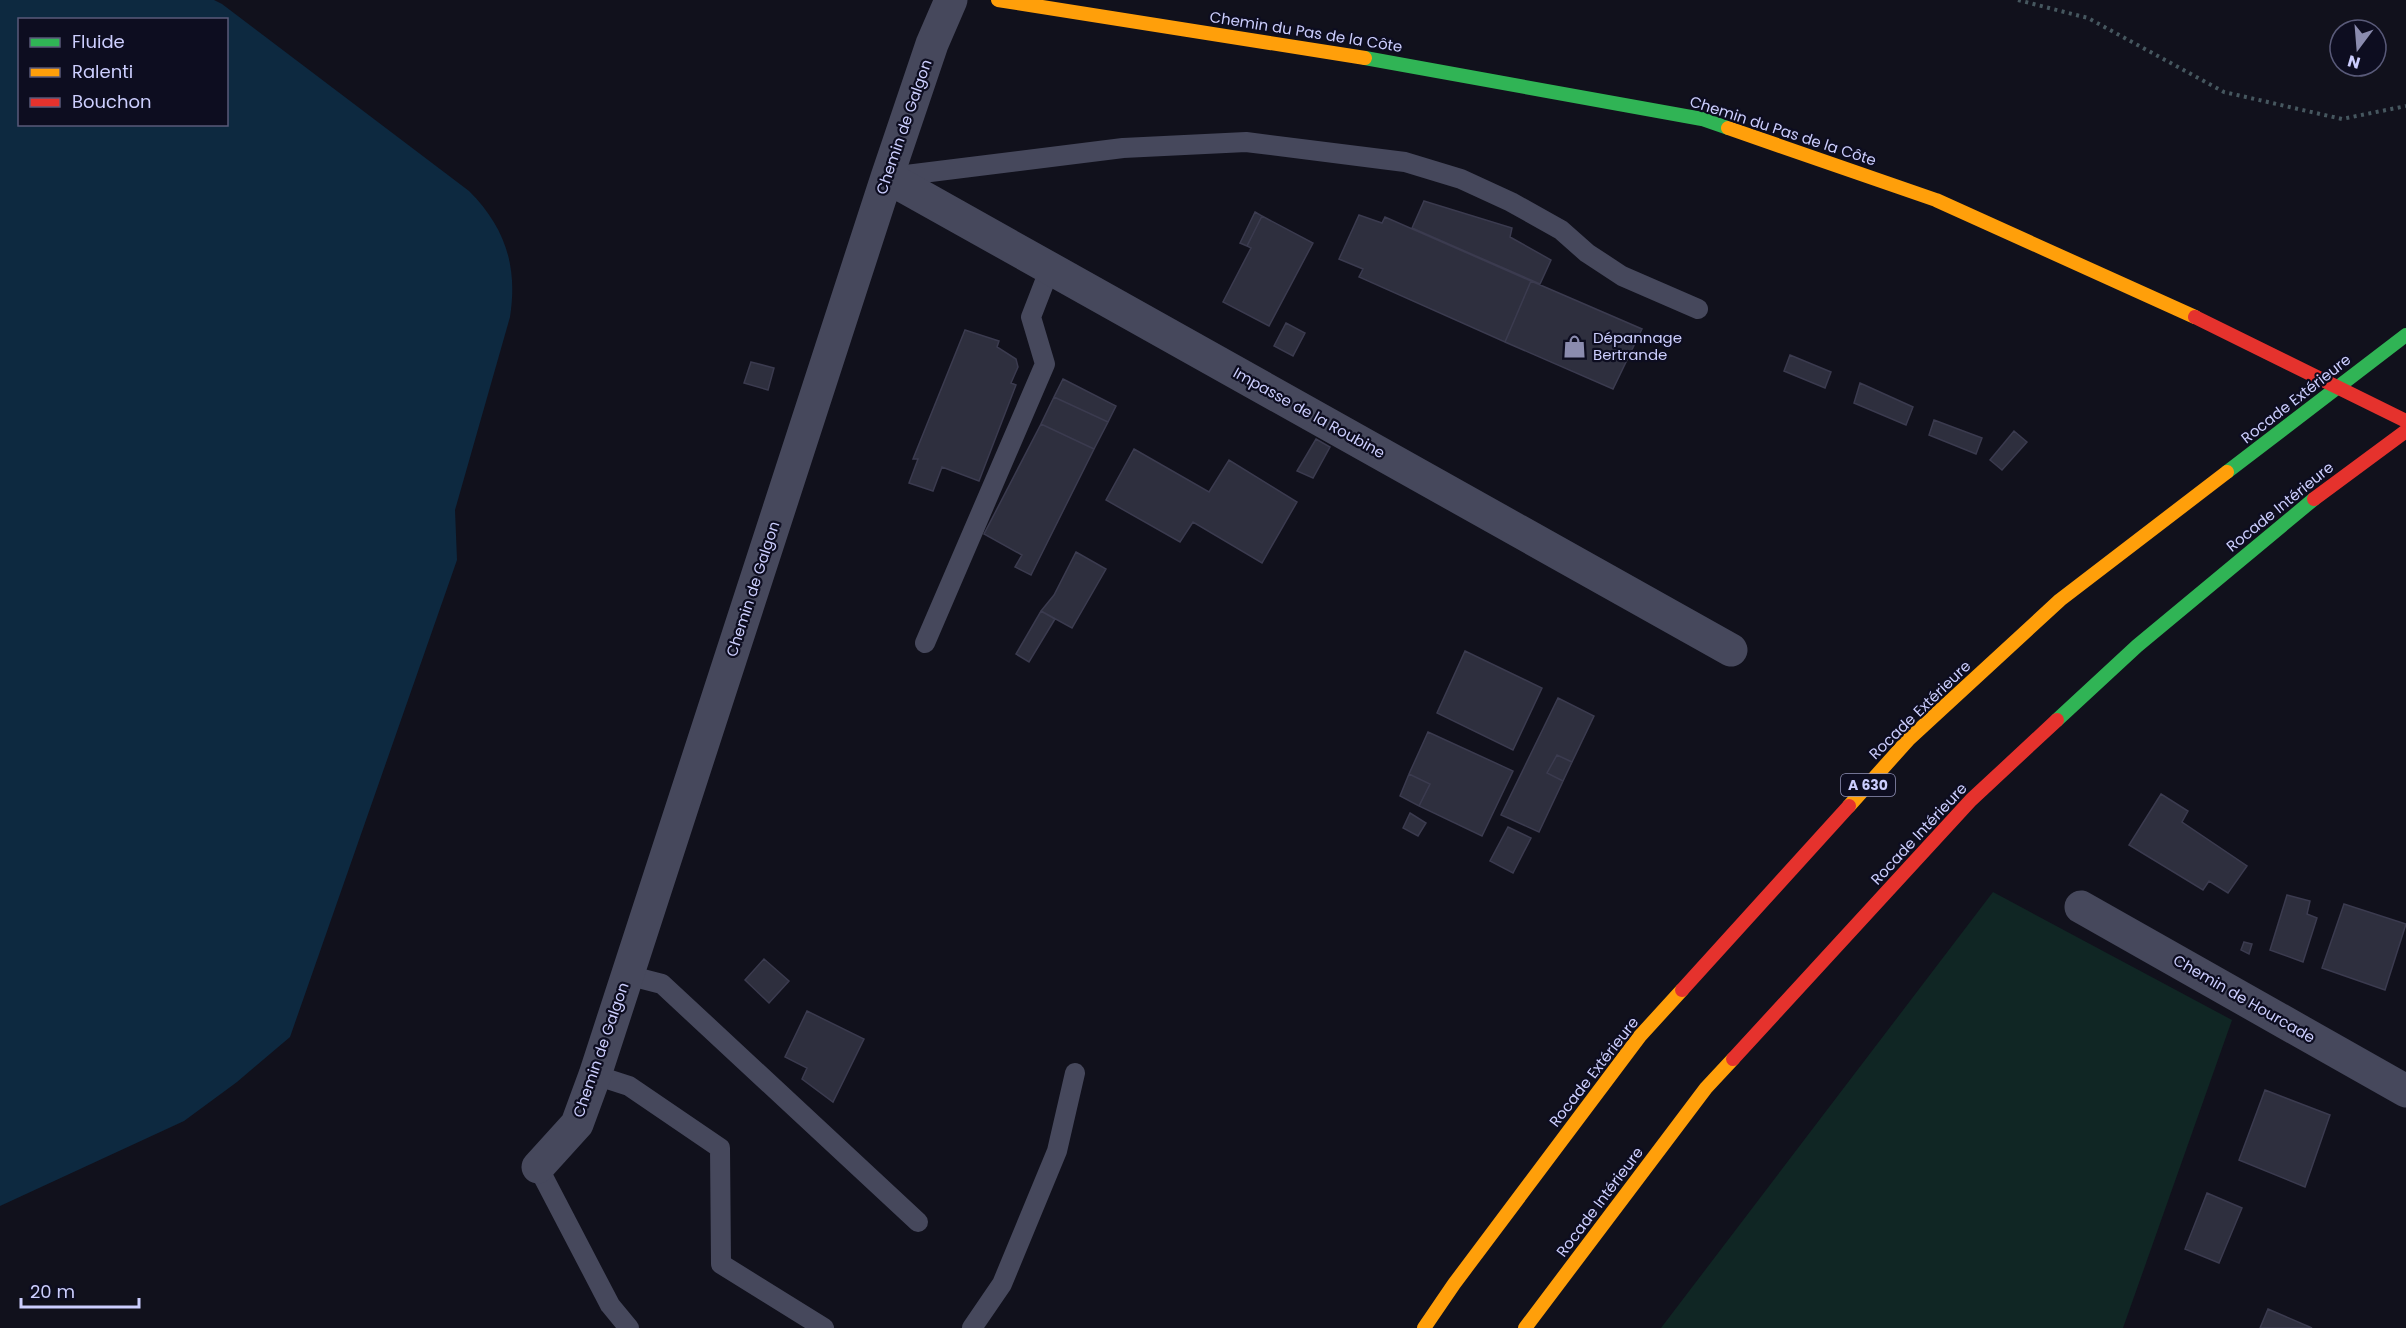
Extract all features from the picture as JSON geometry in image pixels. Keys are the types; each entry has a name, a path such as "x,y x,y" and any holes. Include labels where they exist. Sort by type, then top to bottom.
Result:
{"main road":[{"name":"Chemin du Pas de la Côte","path":"998,0 1327,51 1702,119 1936,200 2195,317 2406,421"},
{"name":"Rocade Extérieure","path":"1424,1328 1454,1284 1640,1036 1909,740 2060,600 2406,335"},
{"name":"Rocade Intérieure","path":"1525,1328 1706,1088 1971,800 2137,646 2322,492 2406,432"}],"street":[{"name":"Chemin de Galgon","path":"538,1167 577,1124 595,1075 887,177 932,44 951,0"},
{"name":"Impasse de la Roubine","path":"887,177 1731,650"},
{"name":"Chemin de Hourcade","path":"2081,907 2406,1091"}],"lane":[{"path":"887,177 1123,148 1246,142 1405,162 1461,179 1511,202 1561,230 1587,253 1622,276 1698,309"},
{"path":"925,643 1045,364 1031,317 1050,268"},
{"path":"627,975 662,984 918,1222"},
{"path":"972,1328 1002,1284 1057,1150 1075,1073"},
{"path":"595,1075 629,1086 720,1148 721,1264 824,1328"},
{"path":"538,1167 610,1305 628,1328"}],"path":[{"path":"2018,0 2088,18 2224,92 2342,119 2406,106"}],"green space":[{"path":"1993,892 2232,1020 2123,1328 1661,1328"}],"water":[{"path":"0,0 214,0 222,4 469,191 492,219 500,233 510,264 512,298 510,317 455,510 457,560 290,1037 237,1082 184,1121 0,1206"}],"building":[{"path":"1424,201 1512,228 1510,237 1551,260 1540,284 1412,228"},
{"path":"1255,212 1262,216 1247,246 1240,243"},
{"path":"1359,215 1382,223 1385,217 1531,281 1505,342 1359,277 1363,269 1339,259"},
{"path":"1262,216 1313,243 1269,326 1223,302 1251,248 1247,246"},
{"path":"1531,281 1642,329 1613,389 1505,342"},
{"path":"1286,323 1305,333 1293,356 1274,346"},
{"path":"965,330 999,341 997,347 1016,359 1018,367 1011,383 1016,385 979,481 942,467 933,491 909,483 918,459 913,459"},
{"path":"1790,355 1831,372 1825,388 1784,371"},
{"path":"751,362 774,368 768,390 744,383"},
{"path":"1063,379 1116,406 1108,422 1054,397"},
{"path":"1860,383 1913,407 1906,425 1854,403"},
{"path":"1054,397 1108,422 1094,449 1041,424"},
{"path":"1934,420 1982,438 1976,454 1929,435"},
{"path":"1041,424 1094,449 1031,575 1015,567 1022,555 984,534"},
{"path":"2014,431 2027,442 2002,470 1990,460"},
{"path":"1316,439 1330,447 1313,478 1297,471"},
{"path":"1134,449 1209,492 1229,460 1297,502 1262,563 1193,522 1180,542 1106,500"},
{"path":"1076,552 1106,569 1072,628 1041,611 1054,595"},
{"path":"1041,611 1055,619 1029,662 1016,654"},
{"path":"1465,651 1542,688 1513,750 1437,713"},
{"path":"1558,698 1594,716 1572,762 1557,755 1547,773 1563,781 1539,832 1501,815"},
{"path":"1428,732 1513,771 1482,836 1419,806 1430,784 1409,774"},
{"path":"1557,755 1572,762 1563,781 1547,773"},
{"path":"1409,774 1430,784 1419,806 1400,796"},
{"path":"2161,794 2188,811 2182,822 2247,866 2228,893 2209,881 2203,890 2129,845"},
{"path":"1410,813 1426,823 1418,836 1403,828"},
{"path":"1508,827 1531,838 1513,873 1490,861"},
{"path":"2287,895 2310,901 2307,914 2317,918 2303,962 2270,950"},
{"path":"2344,904 2406,924 2385,990 2322,968"},
{"path":"2244,942 2252,944 2249,954 2241,950"},
{"path":"764,959 789,981 769,1003 745,980"},
{"path":"807,1011 864,1039 833,1102 802,1079 807,1068 785,1057"},
{"path":"2265,1090 2330,1115 2305,1187 2239,1160"},
{"path":"2207,1193 2242,1208 2219,1263 2185,1249"},
{"path":"2268,1309 2312,1328 2260,1328"}],"traffic: fast":[{"path":"1365,58 1702,119 1728,128"},
{"path":"2227,472 2406,335"},
{"path":"2057,720 2137,646 2314,499"}],"traffic: slow":[{"path":"998,0 1365,58"},
{"path":"1728,128 1936,200 2195,317"},
{"path":"1849,806 1909,739 2060,600 2227,472"},
{"path":"1424,1328 1454,1284 1640,1036 1682,990"},
{"path":"1525,1328 1706,1088 1733,1059"}],"traffic: jam":[{"path":"2195,317 2406,421"},
{"path":"2314,499 2406,431"},
{"path":"1733,1059 1971,800 2057,720"},
{"path":"1682,990 1849,806"}],"place":[{"name":"Dépannage Bertrande","path":"1575,347"}]}
